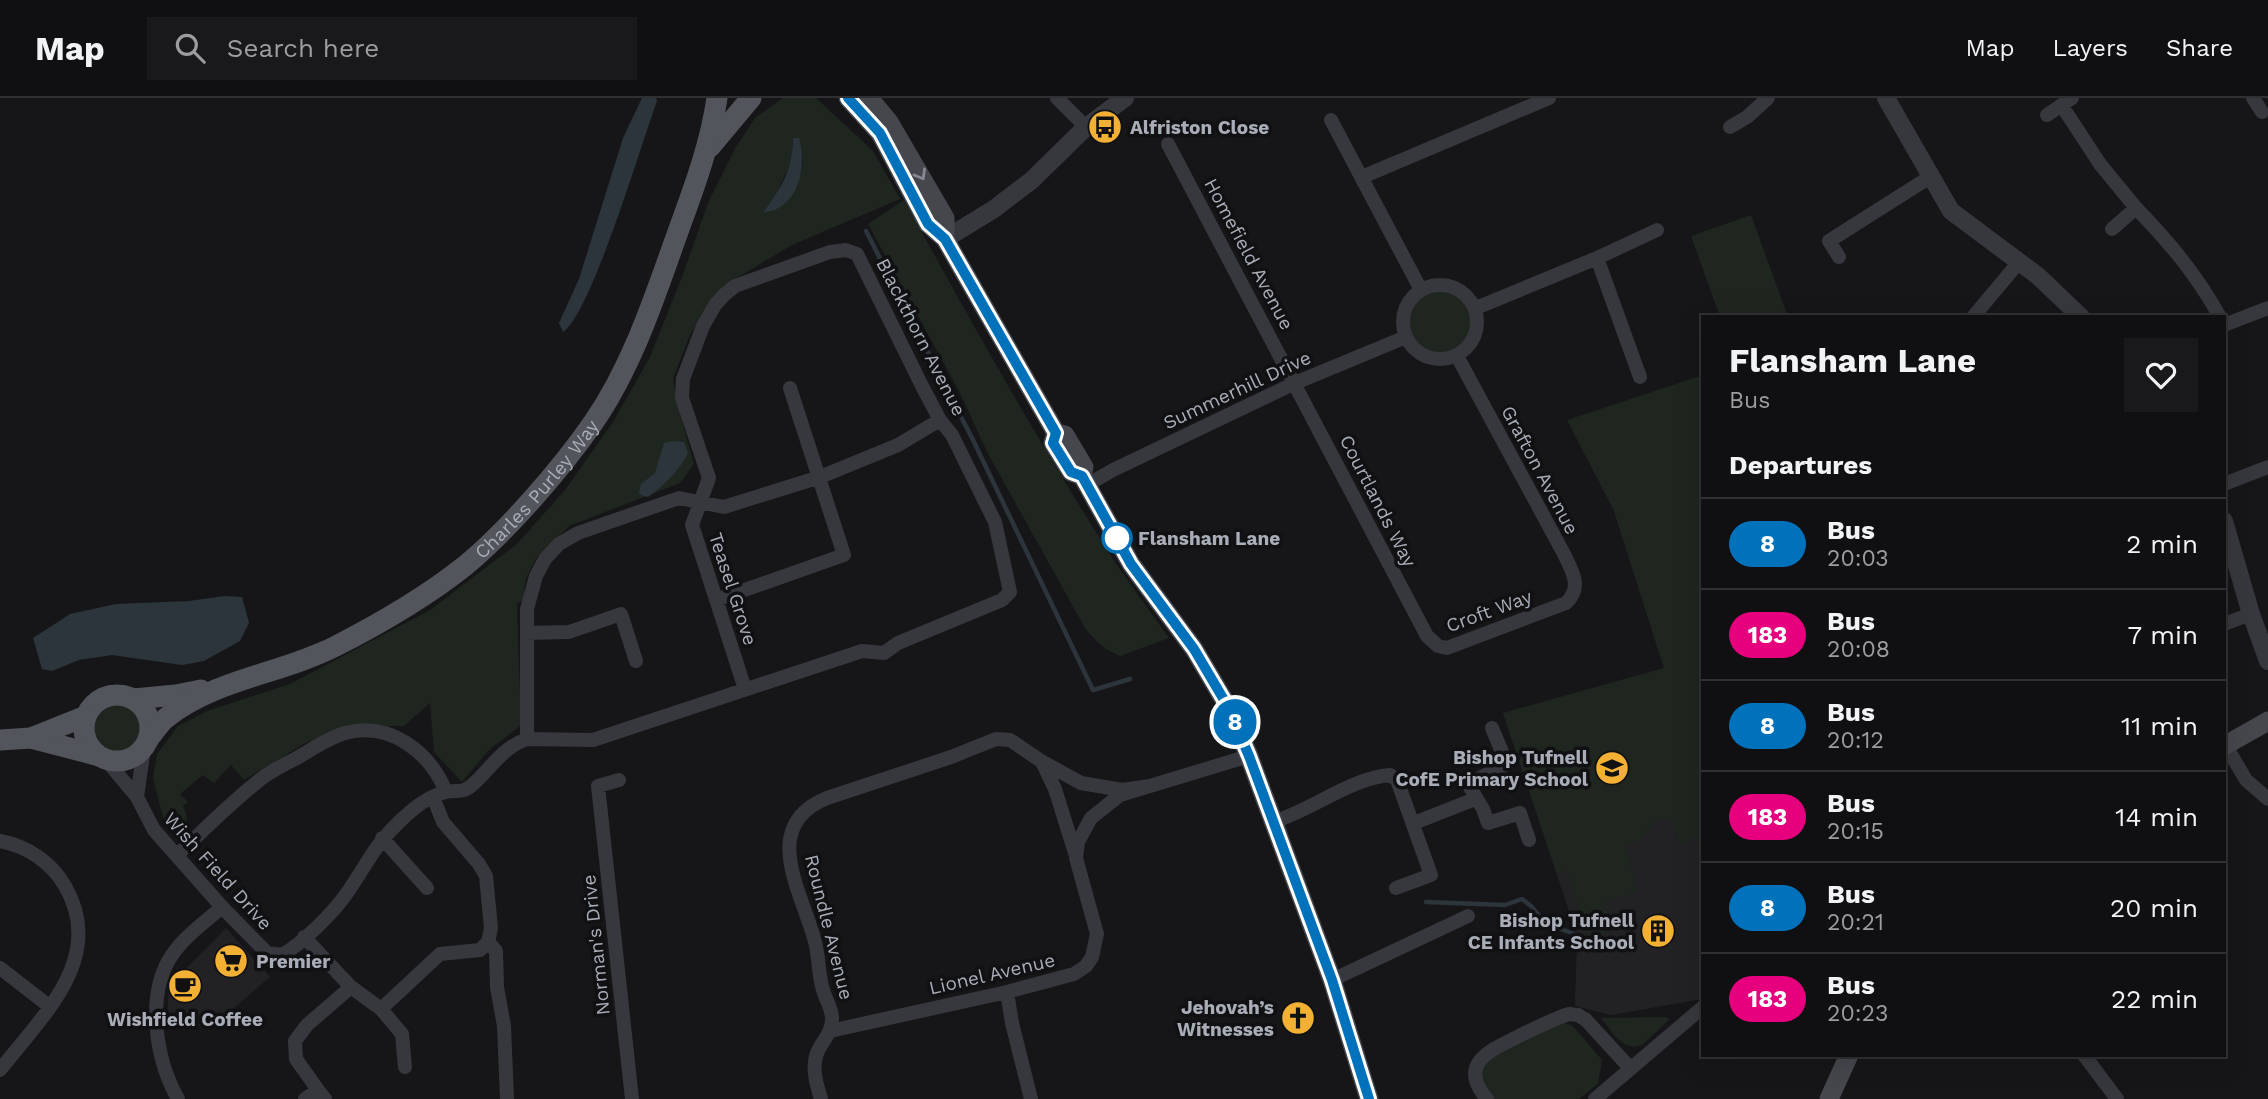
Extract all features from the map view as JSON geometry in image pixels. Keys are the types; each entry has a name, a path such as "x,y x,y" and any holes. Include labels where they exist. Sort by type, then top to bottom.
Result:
{"main road":[{"name":"Charles Purley Way","path":"134,699 217,689 296,664 336,646 413,603 467,564 504,528 545,483 594,422 639,336 706,152 717,98"},
{"name":"Charles Purley Way","path":"706,152 751,98"},
{"path":"848,98 880,133 928,224 945,239 1056,433 1053,443 1058,452 1071,472 1085,481 1131,564 1213,679 1227,705 1249,756 1332,980 1369,1099"},
{"path":"869,98 889,122 945,218 945,239"},
{"name":"Charles Purley Way","path":"147,743 165,719 217,689"},
{"path":"31,738 101,758 127,760 137,756 147,743 151,727 148,716 134,699 112,695 92,706 86,716 83,726 85,737 101,758"},
{"path":"0,740 31,738 86,716"},
{"path":"2226,745 2268,721"},
{"path":"1829,1099 1848,1057"}],"street":[{"path":"1057,98 1086,127"},
{"path":"945,239 994,209 1032,180 1086,127 1125,98"},
{"path":"1362,177 1549,98"},
{"path":"1730,127 1747,117 1768,98"},
{"path":"1886,98 1943,201 1960,219 2053,288 2079,315"},
{"path":"2253,98 2262,112"},
{"path":"2048,115 2067,102 2100,164 2136,208 2183,258 2219,315"},
{"path":"1331,120 1421,290"},
{"name":"Homefield Avenue","path":"1168,144 1296,383"},
{"path":"1839,257 1829,241 1930,177"},
{"path":"2112,229 2136,208"},
{"path":"1476,308 1657,230"},
{"name":"Blackthorn Avenue","path":"527,739 593,740 862,651 884,653 898,643 1002,600 1010,592 995,522 952,435 940,421 857,254 846,250 830,252 735,286 715,305 703,326 683,379 682,398 709,478 701,502"},
{"path":"1597,258 1640,377"},
{"path":"1974,315 2019,262"},
{"path":"1440,286 1451,288 1461,292 1476,308 1478,319 1474,339 1468,348 1457,356 1435,359 1423,355 1413,348 1406,337 1404,312 1410,300 1421,290 1440,286"},
{"path":"2226,324 2268,308"},
{"name":"Summerhill Drive","path":"1085,481 1296,383 1406,337"},
{"name":"Grafton Avenue","path":"1457,356 1574,576 1575,592 1566,603"},
{"name":"Courtlands Way","path":"1296,383 1427,636"},
{"path":"716,600 845,555 790,388"},
{"path":"527,739 527,610 536,576 545,559 559,544 578,533 679,498 724,508 820,477 898,445 940,421"},
{"path":"2226,483 2268,467"},
{"name":"Teasel Grove","path":"701,502 692,525 745,689"},
{"path":"2226,528 2268,661"},
{"name":"Croft Way","path":"1427,636 1438,646 1447,648 1566,603"},
{"path":"527,633 569,632 621,614 636,661"},
{"path":"2226,623 2251,614"},
{"path":"1492,728 1507,764 1468,784 1488,822 1520,813 1529,840"},
{"path":"177,855 257,782 342,734 358,730 375,732 404,741 416,750 438,774 443,822 486,876 491,928 488,943 480,950 440,954 381,1009"},
{"name":"Wish Field Drive","path":"101,758 137,797 150,824 222,906 267,953 282,955 346,895 382,838 417,805 439,795 469,788 490,768 496,758 527,739"},
{"name":"Roundle Avenue","path":"830,1031 831,1013 822,987 815,940 800,898 789,841 792,826 812,804 996,739 1010,740 1041,761 1082,783 1122,789 1150,786"},
{"path":"137,797 147,743"},
{"path":"2226,748 2246,780 2268,799"},
{"path":"1076,858 1078,842 1091,818 1120,795 1249,756"},
{"path":"1041,761 1055,789 1076,858"},
{"path":"1273,822 1367,780 1390,775 1397,780 1431,874 1396,888"},
{"name":"Norman's Drive","path":"619,780 598,786 632,1099"},
{"path":"1414,823 1475,799"},
{"path":"382,838 427,888"},
{"path":"0,841 27,850 51,867 74,900 79,916 79,952 66,981 0,1070"},
{"name":"Lionel Avenue","path":"830,1031 1007,992 1074,974 1086,966 1092,957 1097,934 1076,858"},
{"path":"178,1099 162,1064 157,1041 159,986 173,953 222,906"},
{"path":"1332,980 1468,916"},
{"path":"304,937 351,987 381,1009 401,1034 405,1067"},
{"path":"488,943 496,951 497,988 504,1026 507,1099"},
{"path":"0,968 49,1006"},
{"path":"305,1099 321,1094 296,1059 295,1041 307,1025 351,987"},
{"path":"1007,992 1031,1099"},
{"path":"1595,1099 1701,1009"},
{"path":"1487,1099 1475,1083 1474,1074 1479,1060 1497,1047 1569,1014 1586,1020 1630,1068"},
{"path":"821,1099 815,1077 816,1057 830,1031"},
{"path":"2086,1057 2117,1099"}],"shaded area":[{"path":"642,98 656,98 657,101 601,262 574,319 563,332 559,323 579,279 623,138"},
{"path":"783,98 816,98 873,151 900,199 792,245 735,279 708,303 690,335 673,378 694,464 680,483 569,526 537,557 526,578 523,600 517,604 521,725 488,751 462,782 434,752 430,703 404,726 362,726 307,742 244,780 231,765 214,783 203,775 180,794 188,802 183,806 187,824 184,836 176,840 166,828 153,779 157,754 178,726 207,711 290,684 430,610 517,544 565,490 613,422 650,357 708,203 736,147 755,118","holes":["793,138 803,160 798,184 776,194 792,161"]},
{"path":"793,138 799,138 802,165 795,191 783,205 763,213 785,178 791,161"},
{"path":"904,200 1054,465 1115,562 1169,638 1120,656 1101,645 1085,628 987,452 960,393 868,224"},
{"path":"1751,215 1787,315 1719,315 1691,236"},
{"path":"1434,291 1446,291 1463,300 1470,311 1470,335 1463,346 1446,355 1434,355 1422,350 1413,341 1408,329 1408,317 1413,305 1422,296"},
{"name":"Bishop Tufnell CofE Primary School","path":"1701,376 1701,848 1694,837 1679,845 1672,817 1657,820 1640,840 1625,845 1638,892 1605,901 1613,930 1587,937 1567,871 1557,874 1503,713 1664,668 1614,511 1567,420"},
{"path":"684,442 688,453 685,459 659,489 648,497 641,495 641,484 655,473 664,443"},
{"name":"Bishop Tufnell CofE Primary School","path":"1701,481 1701,999 1611,1015 1575,1006 1577,935 1503,713 1664,668 1614,511"},
{"path":"225,596 242,597 249,623 240,641 204,661 182,665 112,655 79,660 52,671 42,669 33,638 70,614 116,604 189,601"},
{"path":"117,703 134,710 141,727 134,744 117,751 100,744 93,727 100,710"},
{"path":"226,928 270,977 219,1021 200,1026 167,1023 169,986"},
{"path":"1601,1018 1670,1019 1642,1045 1635,1046 1629,1046 1618,1039"},
{"path":"1554,1024 1572,1025 1602,1060 1598,1084 1579,1099 1494,1099 1483,1086 1480,1070 1486,1060"}],"waterway":[{"path":"866,231 973,440 1093,690 1130,679"},
{"path":"1426,902 1505,905 1522,899 1545,923 1577,935"}],"bus line":[{"name":"8","path":"848,98 880,133 928,224 945,239 1056,433 1053,443 1071,472 1082,476 1131,564 1194,649 1227,705 1249,756 1332,980 1369,1099"}],"place":[{"name":"Alfriston Close","path":"1105,127"},
{"name":"Flansham Lane","path":"1117,538"},
{"name":"Bishop Tufnell CofE Primary School","path":"1612,768"},
{"name":"Bishop Tufnell CE Infants School","path":"1658,931"},
{"name":"Premier","path":"231,961"},
{"name":"Wishfield Coffee","path":"185,986"},
{"name":"Jehovah’s Witnesses","path":"1298,1018"}]}
